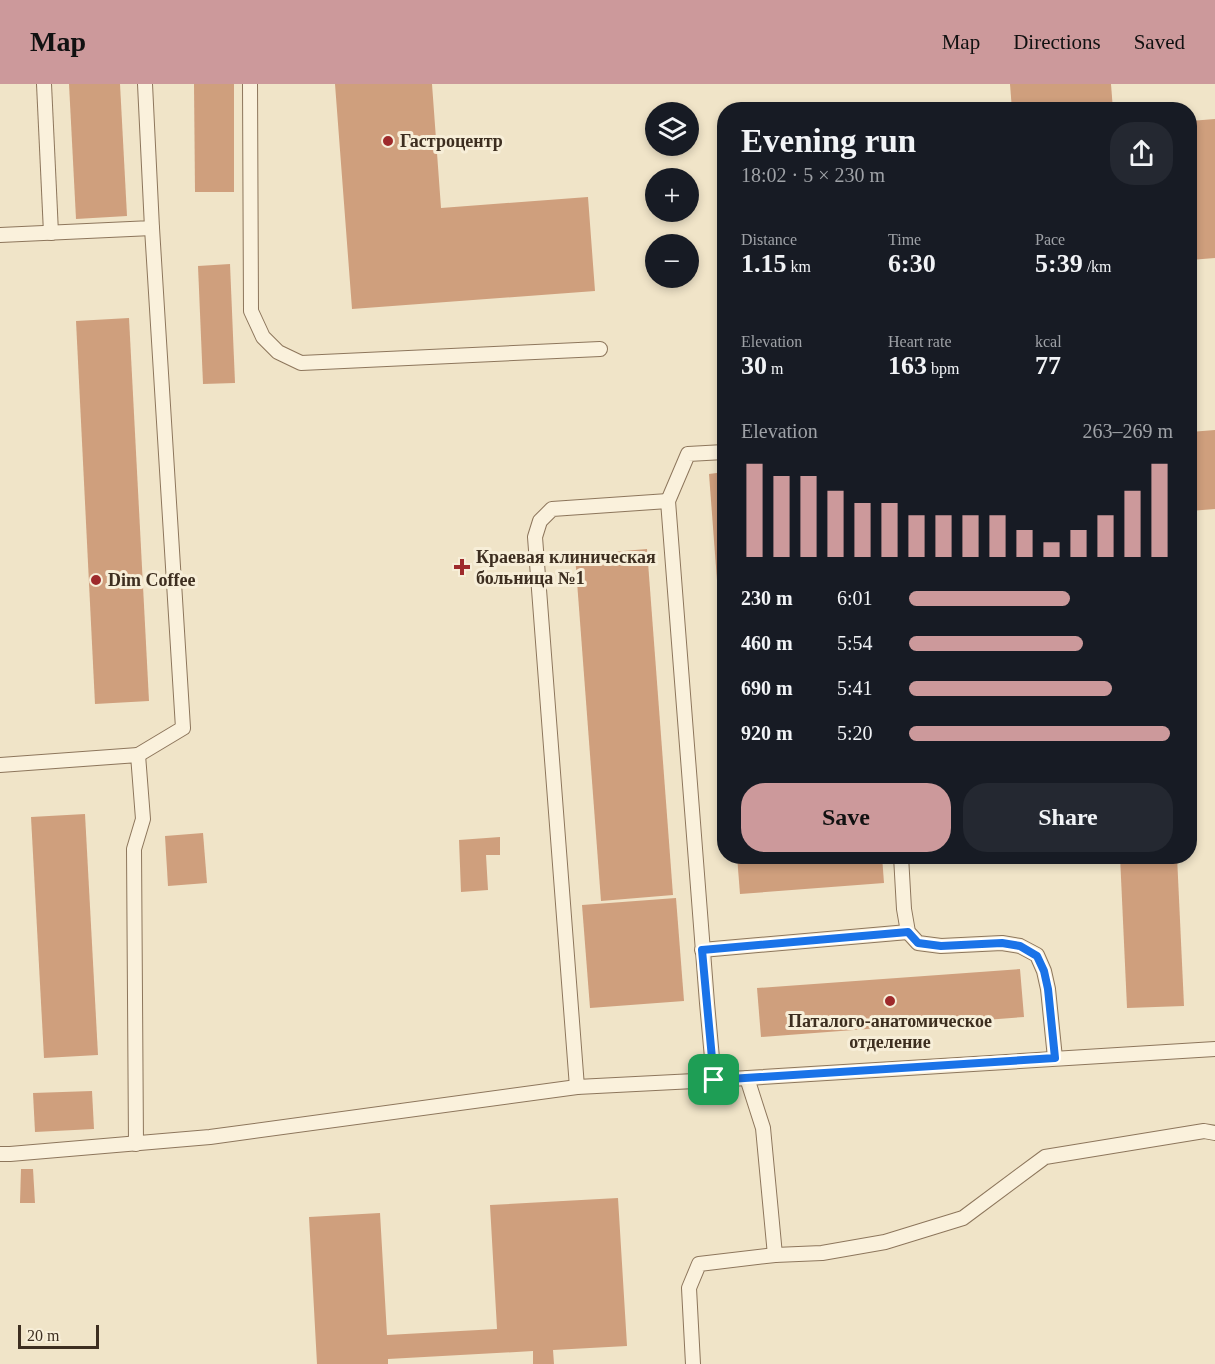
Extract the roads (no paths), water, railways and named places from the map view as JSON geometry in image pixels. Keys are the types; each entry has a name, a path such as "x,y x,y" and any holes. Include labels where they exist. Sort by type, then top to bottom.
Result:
{"lane":[{"path":"44,84 51,233"},
{"path":"0,765 138,755 183,728 145,84"},
{"path":"250,84 251,311 263,337 278,352 301,363 600,349"},
{"path":"0,235 152,228"},
{"path":"714,1080 668,501 688,454 717,452"},
{"path":"578,1087 535,537 540,521 552,510 668,501"},
{"path":"136,1144 134,849 143,819 138,755"},
{"path":"901,864 908,932 918,943 941,946 1002,943 1020,946 1037,956 1044,971 1048,989 1055,1058"},
{"path":"702,950 908,932"},
{"path":"0,1154 210,1137 578,1087 1215,1049"},
{"path":"747,1078 762,1128 775,1255"},
{"path":"693,1364 689,1288 699,1264 775,1255 822,1253 885,1242 963,1218 1045,1157 1204,1131 1215,1133"}],"place":[{"name":"Гастроцентр","path":"388,141"},
{"name":"Краевая клиническая больница №1","path":"462,567"},
{"name":"Dim Coffee","path":"96,580"},
{"name":"Паталого-анатомическое отделение","path":"890,1001"}]}
